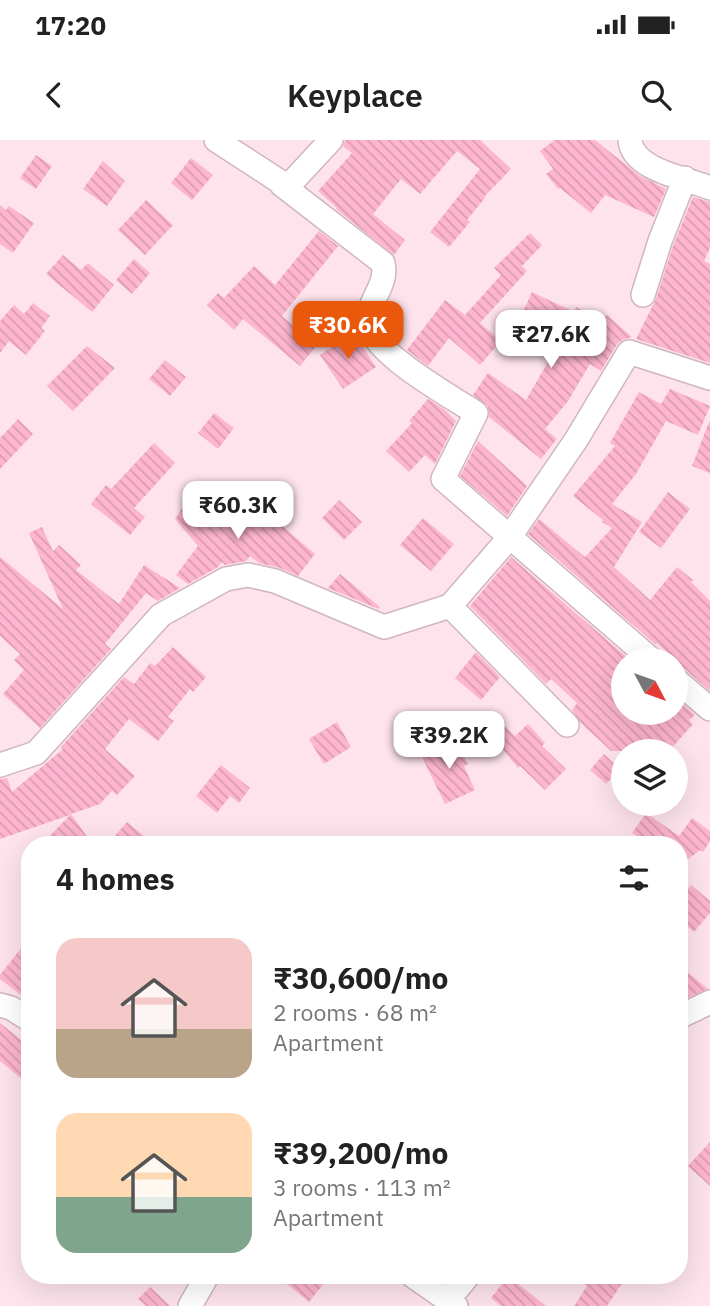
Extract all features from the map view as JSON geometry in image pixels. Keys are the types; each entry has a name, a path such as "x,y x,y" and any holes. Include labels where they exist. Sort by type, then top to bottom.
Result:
{"street":[{"path":"216,140 282,185 383,263 383,283 368,318 369,328 398,361 476,413 443,480 638,648"},
{"path":"282,185 293,181 331,140"},
{"path":"630,140 633,152 644,163 710,188"},
{"path":"643,295 660,241 685,178"},
{"path":"0,765 36,753 161,615 226,579 248,575 275,581 384,627 450,606 509,538 576,440 629,352 710,378"},
{"path":"450,606 567,726"},
{"path":"688,690 710,709"},
{"path":"688,1013 710,1002"},
{"path":"0,1005 21,1015"},
{"path":"190,1306 202,1284"},
{"path":"425,1284 452,1303 463,1284"}],"building":[{"path":"345,140 480,140 511,169 484,197 467,220 470,222 449,247 430,232 480,169 457,151 420,194 401,179 373,214 405,240 394,255 336,209 318,191 352,153 343,146"},
{"path":"555,140 595,140 640,176 666,189 654,217 605,195 591,213 558,189 546,174 553,169 540,151"},
{"path":"36,155 52,166 36,189 20,178"},
{"path":"191,158 213,175 192,200 171,183"},
{"path":"103,161 125,181 107,206 83,189"},
{"path":"693,197 710,202 710,248 704,261 710,264 710,363 636,339 656,299"},
{"path":"146,200 173,225 145,255 118,230"},
{"path":"0,205 6,210 9,206 34,223 13,253 0,244"},
{"path":"319,231 338,246 282,316 317,345 300,366 243,319 234,330 207,305 218,293 224,298 254,266 275,285"},
{"path":"530,233 542,245 522,266 527,271 480,323 501,341 480,365 449,338 428,366 407,350 445,300 465,315 501,275 494,268"},
{"path":"63,255 81,270 88,263 114,285 92,312 46,274"},
{"path":"134,259 150,273 132,294 116,280"},
{"path":"532,292 574,312 576,307 602,321 607,315 632,337 617,344 601,371 590,364 568,401 545,429 557,439 541,459 489,417 488,406 473,395 488,373 526,400 556,348 515,329"},
{"path":"33,303 50,316 41,328 45,331 26,355 9,341 0,353 0,321 14,305 24,314"},
{"path":"353,333 376,367 343,389 320,355"},
{"path":"87,346 115,368 73,411 47,386"},
{"path":"165,360 186,377 170,396 149,379"},
{"path":"670,389 710,406 698,435 666,421 636,474 612,504 642,522 614,567 650,600 677,567 693,580 691,582 710,601 710,691 688,672 688,648 663,648 655,644 528,534 539,519 585,557 612,528 573,496 615,446 610,443 639,392 661,404"},
{"path":"428,399 456,421 435,464 425,455 409,472 386,451 412,423 409,421"},
{"path":"214,413 234,428 218,449 198,433"},
{"path":"18,419 33,434 0,469 0,438"},
{"path":"710,422 710,473 692,466"},
{"path":"478,441 527,486 507,516 460,476"},
{"path":"154,443 175,463 134,508 145,517 130,535 91,504 106,485 111,489"},
{"path":"668,492 690,509 661,548 639,532"},
{"path":"189,497 205,517 216,503 238,520 253,501 315,554 298,576 259,563 250,556 246,561 225,565 222,562 188,584 176,575 198,546 175,519"},
{"path":"339,500 362,522 344,540 322,518"},
{"path":"423,518 454,544 431,571 400,545"},
{"path":"42,527 53,551 59,545 81,565 76,570 119,604 144,565 180,588 158,601 146,593 105,644 111,649 40,728 3,694 24,670 14,660 20,654 0,636 0,557 63,609 29,533"},
{"path":"511,557 616,648 611,648 611,725 688,725 688,709 695,715 689,720 693,724 680,739 611,739 611,751 581,723 572,710 577,703 551,679 546,684 470,606"},
{"path":"340,574 380,607 379,609 328,588"},
{"path":"173,647 206,677 193,692 190,689 168,717 174,721 158,741 129,719 105,749 135,776 117,795 112,791 100,804 71,814 87,836 50,836 70,815 0,839 0,779 7,778 12,792 63,749 61,747 124,677 134,684 150,663 155,666"},
{"path":"476,652 500,677 481,700 455,678"},
{"path":"337,722 351,747 324,764 309,739"},
{"path":"528,724 545,743 542,746 566,769 545,790 520,766 518,768 494,739 505,726 515,736"},
{"path":"454,738 468,764 464,766 475,790 445,804 421,755"},
{"path":"604,754 611,761 611,779 606,784 590,770"},
{"path":"221,765 250,788 239,803 230,796 217,813 196,796"},
{"path":"644,816 650,816 679,836 637,836 632,833"},
{"path":"692,818 710,831 710,841 703,852 700,850 688,859 688,836 679,836"},
{"path":"127,822 144,836 115,836"},
{"path":"691,885 710,901 710,913 694,932 688,927 688,888"},
{"path":"21,948 21,995 0,979 0,975"},
{"path":"688,972 708,989 688,997"},
{"path":"0,1023 21,1040 21,1078 0,1061"},
{"path":"710,1142 710,1186 688,1166"},
{"path":"287,1284 324,1284 309,1302"},
{"path":"502,1284 518,1284 546,1306 501,1306 491,1298"},
{"path":"584,1284 622,1284 607,1306 574,1306 587,1286"},
{"path":"150,1287 170,1306 146,1306 138,1299"}]}
